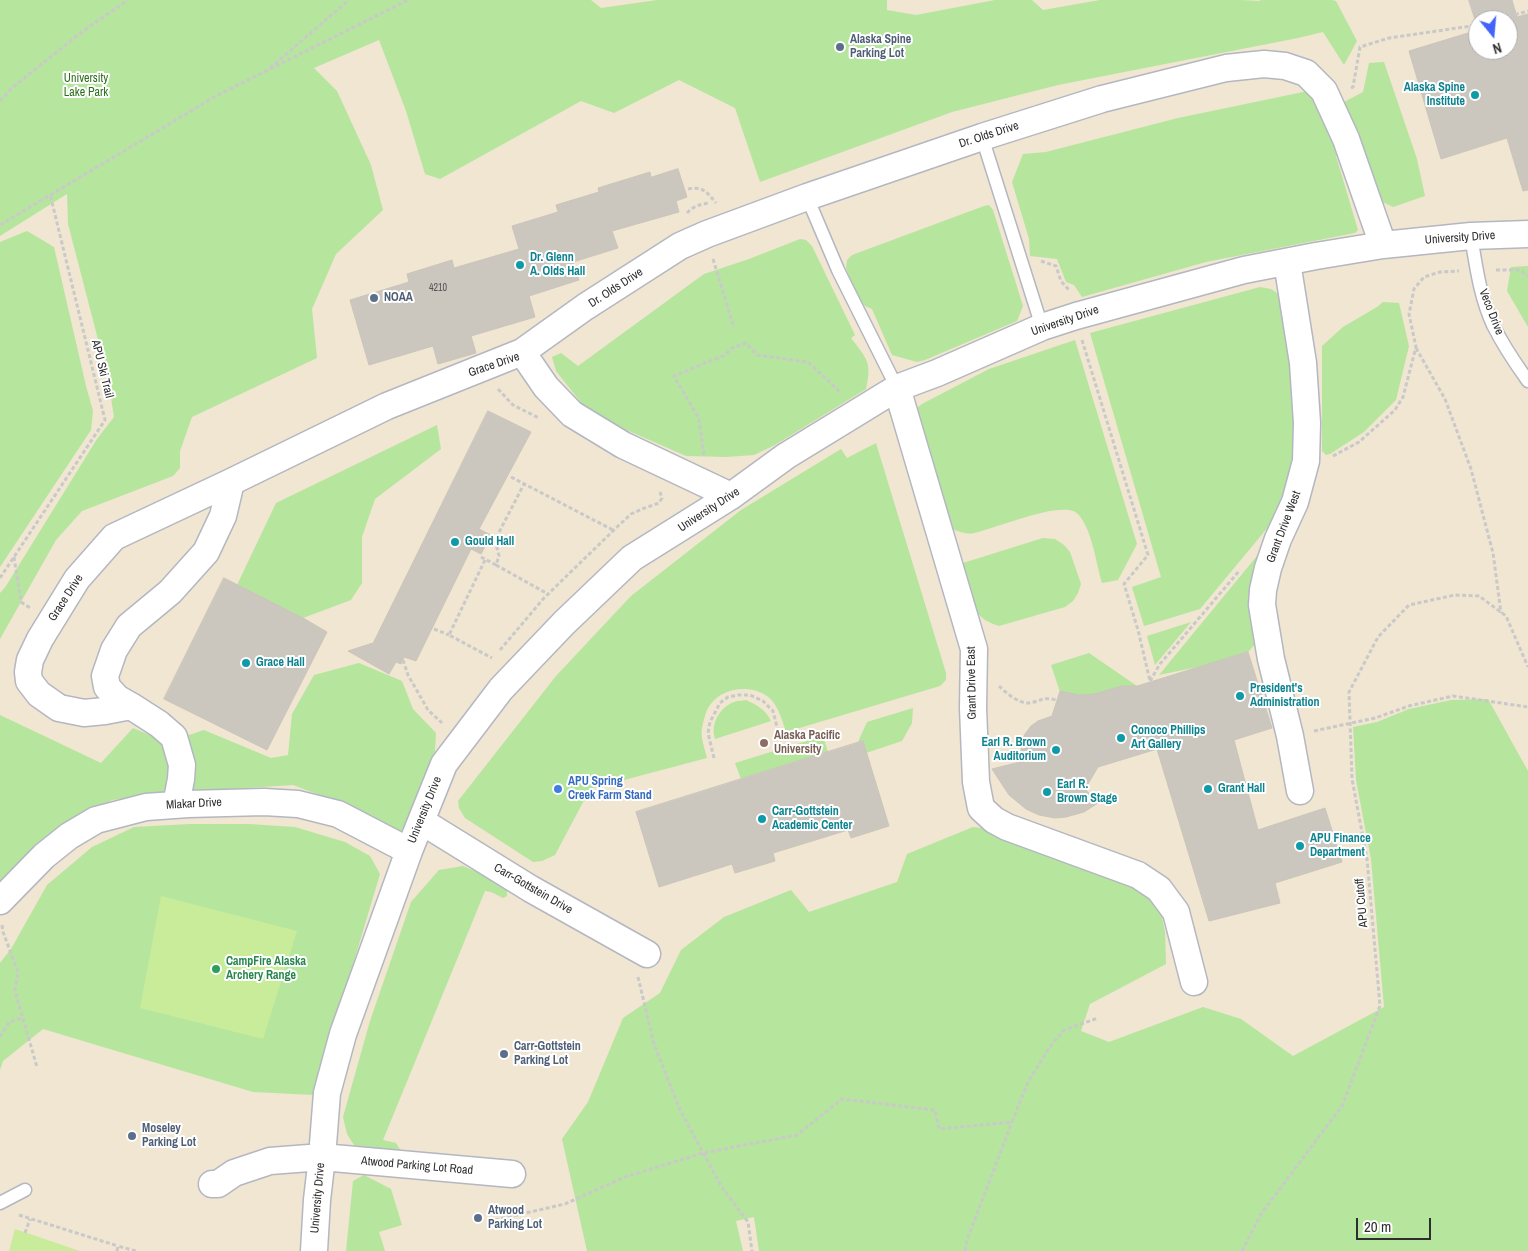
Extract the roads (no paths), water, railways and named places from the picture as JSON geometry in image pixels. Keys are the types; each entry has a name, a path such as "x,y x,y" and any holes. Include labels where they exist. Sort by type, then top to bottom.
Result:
{"street":[{"name":"Dr. Olds Drive","path":"522,352 680,246 706,235 807,196 982,137 1102,99 1226,68 1264,64 1285,66 1306,73 1324,91 1346,139 1382,245"},
{"name":"University Drive","path":"314,1251 327,1093 343,1034 409,852 444,764 501,690 564,623 632,558 731,496 786,456 897,388 1042,327 1244,270 1382,245 1471,236 1528,234"},
{"name":"Grant Drive West","path":"1287,262 1303,363 1307,423 1306,461 1295,502 1278,538 1268,568 1262,605 1271,659 1290,736 1300,791"},
{"name":"Grace Drive","path":"131,706 84,712 59,708 39,694 29,681 28,672 30,660 40,639 77,579 114,537 387,406 522,352 546,387 572,414 623,445 731,496"},
{"name":"Grant Drive East","path":"897,388 974,649 973,717 976,782 980,808 994,820 1007,827 1138,875 1159,889 1176,912 1194,982"},
{"path":"176,805 182,765 174,736 159,724 117,698 107,687 105,676 114,650 129,626 170,592 206,552 223,516 231,482"},
{"name":"Mlakar Drive","path":"0,910 44,856 69,836 96,820 146,807 264,802 298,804 338,814 409,852"},
{"name":"Carr-Gottstein Drive","path":"421,821 531,890 647,954"},
{"name":"Atwood Parking Lot Road","path":"212,1184 218,1184 234,1173 270,1161 322,1157 512,1174"}],"lane":[{"path":"982,137 1042,327"},
{"path":"807,196 838,270 897,388"},
{"name":"Veco Drive","path":"1471,236 1482,291 1493,324 1528,381"},
{"path":"0,1203 25,1190"}],"place":[{"name":"Alaska Spine Parking Lot","path":"840,47"},
{"name":"Alaska Spine Institute","path":"1475,95"},
{"name":"Dr. Glenn A. Olds Hall","path":"520,265"},
{"name":"NOAA","path":"374,298"},
{"name":"Gould Hall","path":"455,542"},
{"name":"Grace Hall","path":"246,663"},
{"name":"President's Administration","path":"1240,696"},
{"name":"Conoco Phillips Art Gallery","path":"1121,738"},
{"name":"Alaska Pacific University","path":"764,743"},
{"name":"Earl R. Brown Auditorium","path":"1056,750"},
{"name":"APU Spring Creek Farm Stand","path":"558,789"},
{"name":"Grant Hall","path":"1208,789"},
{"name":"Earl R. Brown Stage","path":"1047,792"},
{"name":"Carr-Gottstein Academic Center","path":"762,819"},
{"name":"APU Finance Department","path":"1300,846"},
{"name":"CampFire Alaska Archery Range","path":"216,969"},
{"name":"Carr-Gottstein Parking Lot","path":"504,1054"},
{"name":"Moseley Parking Lot","path":"132,1136"},
{"name":"Atwood Parking Lot","path":"478,1218"}],"park label":[{"name":"University Lake Park","path":"86,86"}]}
